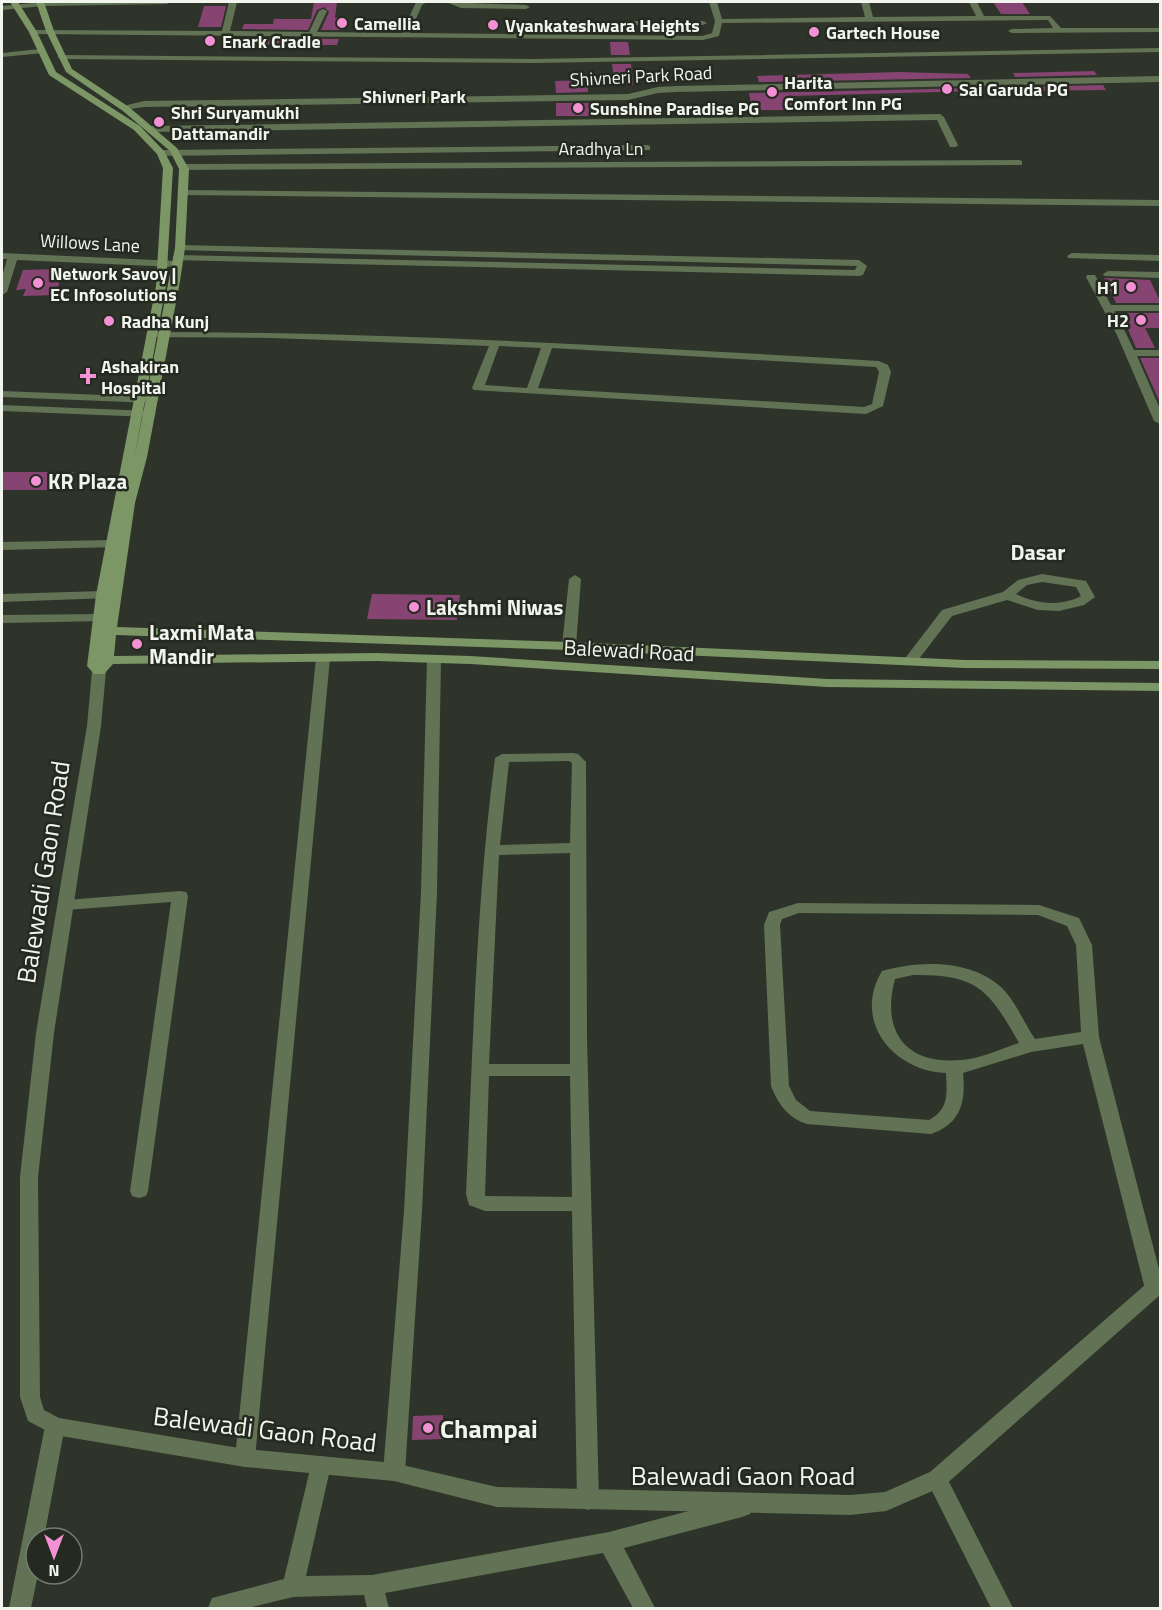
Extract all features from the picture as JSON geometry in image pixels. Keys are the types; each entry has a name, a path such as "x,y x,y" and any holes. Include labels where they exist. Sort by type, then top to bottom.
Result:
{"main road":[{"name":"Balewadi Gaon Road","path":"42,3 50,31 69,70 123,107 150,129 176,152 183,167 177,256 140,400 144,413 129,502 102,626"},
{"path":"15,4 33,32 52,73 137,128 161,153"},
{"name":"Balewadi Gaon Road","path":"100,664 103,595 113,544 144,413 153,400 168,168 161,153"},
{"name":"Balewadi Road","path":"102,626 211,634 569,646 910,662 1161,665"},
{"path":"204,660 211,634"},
{"path":"567,668 569,646"},
{"name":"Balewadi Road","path":"100,664 323,658 434,659 827,683 1161,687"}],"street":[{"path":"2,8 15,4 42,3 167,2"},
{"path":"225,34 233,2"},
{"path":"405,36 419,3 423,2"},
{"path":"450,2 461,6 526,4 521,37"},
{"path":"33,32 703,38 716,34 719,21 714,2"},
{"path":"865,2 870,20"},
{"path":"973,2 981,18"},
{"path":"312,34 323,11"},
{"path":"719,21 1050,18 1059,31"},
{"path":"523,23 703,23"},
{"path":"1012,31 1161,30"},
{"path":"61,57 533,61 1161,50"},
{"path":"2,55 40,51"},
{"name":"Shivneri Park Road","path":"123,107 144,104 628,97 658,90 677,89 1161,79"},
{"path":"150,129 940,117 953,145"},
{"path":"161,153 647,148"},
{"name":"Aradhya Ln","path":"183,167 1019,163"},
{"path":"183,193 1161,203"},
{"path":"210,253 859,263 862,271 859,273 210,253"},
{"name":"Willows Lane","path":"2,256 163,263 177,256 210,253"},
{"path":"2,292 13,256"},
{"path":"1072,256 1160,260"},
{"path":"1108,274 1161,274"},
{"path":"1091,277 1131,353 1161,421"},
{"path":"1108,308 1161,308"},
{"path":"157,334 272,334 548,345 879,364 884,367 885,372 877,406 866,411 478,388 495,343"},
{"path":"531,391 548,345"},
{"path":"1131,353 1161,354"},
{"path":"2,394 153,400"},
{"path":"2,408 144,413"},
{"path":"2,546 113,544"},
{"path":"910,662 947,613 1008,596 1040,607 1076,606 1088,597 1081,584 1052,578 1023,582 1013,588 1008,596"},
{"path":"569,646 575,579"},
{"path":"2,598 103,595"},
{"path":"2,619 102,626"},
{"path":"245,1458 323,658"},
{"path":"393,1472 413,1199 429,892 434,659"},
{"name":"Balewadi Gaon Road","path":"100,664 94,726 45,1033 29,1177 30,1397 36,1415 55,1426 245,1458 393,1472 497,1497 850,1504 886,1501 937,1479 1120,1317 1158,1287"},
{"path":"580,1204 485,1204 476,1200 492,850 500,759 573,757 578,760 576,848 580,1204 588,1500"},
{"path":"492,850 576,848"},
{"path":"66,904 180,896 139,1191"},
{"path":"954,1067 956,1101 947,1120 931,1127 807,1117 793,1110 780,1086 772,925 775,916 798,908 1039,910 1057,914 1073,922 1084,945 1090,1037 1158,1287"},
{"path":"1030,1046 995,991 976,978 948,971 930,970 902,970 888,975 882,992 880,1013 886,1034 897,1051 923,1062 954,1067 964,1066 1030,1046 1090,1037"},
{"path":"481,1070 580,1070"},
{"path":"20,1608 55,1426"},
{"path":"293,1587 321,1465"},
{"path":"937,1479 1002,1608"},
{"path":"219,1608 220,1605 293,1587 372,1585 609,1542 759,1503"},
{"path":"609,1542 644,1608"},
{"path":"372,1585 378,1608"}],"building":[{"path":"314,2 337,2 335,18 345,18 342,30 321,30 329,12 324,7 317,10 308,30 242,29 244,24 273,24 274,19 311,19"},
{"path":"993,2 1022,2 1030,14 1001,14"},
{"path":"204,6 226,6 221,27 198,27"},
{"path":"239,38 339,39 337,45 236,44"},
{"path":"610,42 628,42 630,55 611,55"},
{"path":"612,64 631,64 633,85 615,85"},
{"path":"1094,71 1097,75 1015,77 1013,73"},
{"path":"900,72 968,74 971,78 759,82 757,76"},
{"path":"588,80 588,92 556,93 555,81"},
{"path":"1103,85 1106,90 1022,91 1020,87"},
{"path":"977,88 978,91 790,96 793,110 752,110 749,93"},
{"path":"556,103 589,103 590,116 556,116"},
{"name":"Network Savoy | EC Infosolutions","path":"56,269 54,274 62,273 56,295 23,296 26,289 16,290 23,270"},
{"name":"H1","path":"1104,278 1150,280 1161,303 1116,303"},
{"path":"1121,313 1161,313 1161,328 1145,328 1155,348 1136,348"},
{"path":"1140,358 1161,358 1161,405"},
{"name":"KR Plaza","path":"2,472 74,472 66,490 2,490"},
{"name":"Lakshmi Niwas","path":"372,594 460,595 457,620 367,619"},
{"name":"Champai","path":"443,1415 443,1439 412,1440 413,1416"}],"place":[{"name":"Camellia","path":"342,23"},
{"name":"Vyankateshwara Heights","path":"493,25"},
{"name":"Gartech House","path":"814,32"},
{"name":"Enark Cradle","path":"210,41"},
{"name":"Sai Garuda PG","path":"947,89"},
{"name":"Harita Comfort Inn PG","path":"772,92"},
{"name":"Sunshine Paradise PG","path":"578,108"},
{"name":"Shri Suryamukhi Dattamandir","path":"159,122"},
{"name":"Network Savoy | EC Infosolutions","path":"38,283"},
{"name":"H1","path":"1131,287"},
{"name":"H2","path":"1141,320"},
{"name":"Radha Kunj","path":"109,321"},
{"name":"Ashakiran Hospital","path":"88,376"},
{"name":"KR Plaza","path":"36,481"},
{"name":"Lakshmi Niwas","path":"414,607"},
{"name":"Laxmi Mata Mandir","path":"137,644"},
{"name":"Champai","path":"428,1428"}],"district":[{"name":"Shivneri Park","path":"414,96"},
{"name":"Dasar","path":"1038,552"}]}
